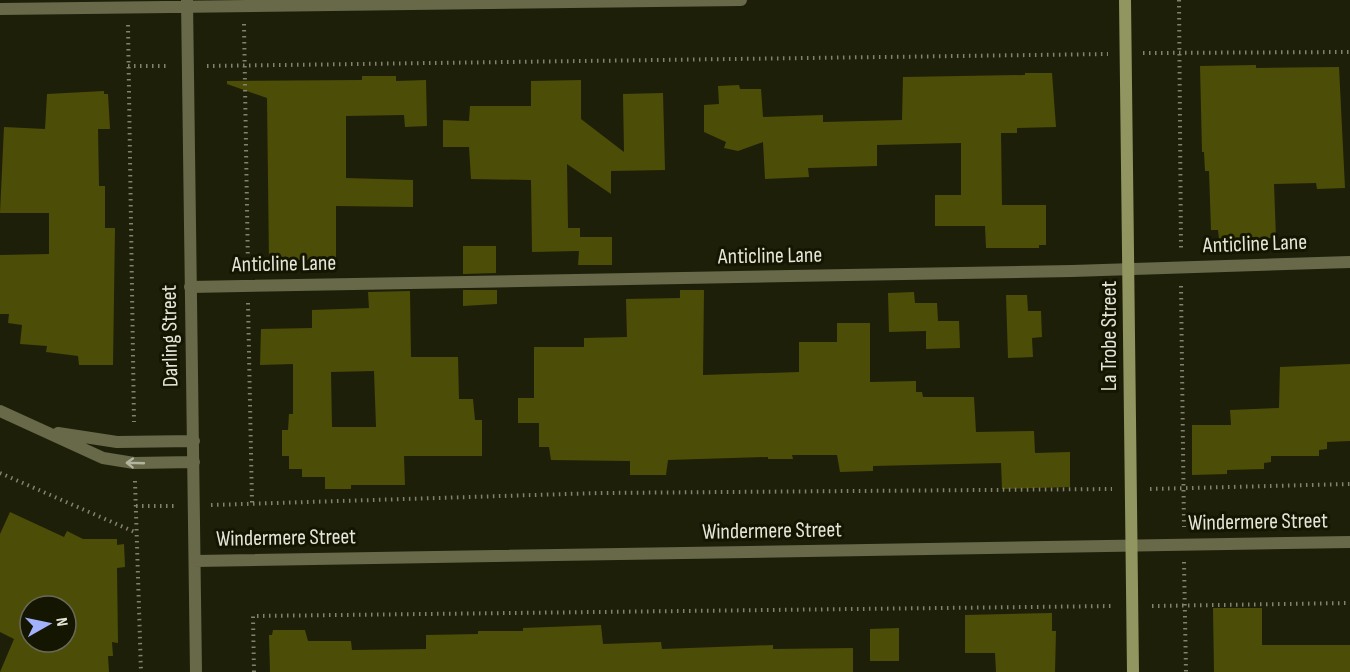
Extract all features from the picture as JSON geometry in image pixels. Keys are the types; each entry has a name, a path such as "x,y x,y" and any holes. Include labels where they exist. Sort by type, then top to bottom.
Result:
{"main road":[{"name":"La Trobe Street","path":"1125,0 1133,672"}],"street":[{"path":"0,9 128,8 187,4 741,0"},
{"name":"Darling Street","path":"187,4 196,672"},
{"name":"Anticline Lane","path":"190,287 1129,269 1350,262"},
{"path":"0,411 93,454 134,463 194,462"},
{"path":"34,426 87,439 134,442 194,441"},
{"name":"Windermere Street","path":"195,561 1350,542"}],"path":[{"path":"128,8 134,442"},
{"path":"128,66 1350,52"},
{"path":"134,463 141,672"},
{"path":"0,473 137,533"},
{"path":"252,503 599,493 1131,489 1350,484"},
{"path":"1184,545 1186,672"},
{"path":"254,672 254,616 1350,603"}],"building":[{"path":"1256,65 1256,68 1339,67 1345,188 1317,189 1316,183 1274,184 1276,238 1219,239 1218,230 1211,230 1209,171 1205,171 1204,152 1202,152 1200,66"},
{"path":"1025,73 1052,73 1056,127 1017,128 1017,133 1001,133 1002,205 1046,205 1046,245 1039,245 1039,248 986,248 985,226 935,226 935,195 961,195 961,143 877,145 877,166 808,168 809,177 765,179 763,142 738,151 724,148 726,142 704,132 704,105 719,104 718,86 739,85 740,89 761,89 763,117 823,115 823,122 902,120 903,77 1025,75"},
{"path":"362,76 396,76 396,81 426,80 427,126 405,127 404,115 346,116 346,178 413,180 413,207 336,206 336,260 269,260 267,98 227,84 227,81 362,80"},
{"path":"581,80 581,119 624,152 623,94 663,93 665,170 611,171 611,194 567,164 568,228 580,228 580,237 612,237 612,265 578,265 579,251 532,252 531,180 471,179 469,147 443,147 443,120 469,121 470,106 531,106 531,81"},
{"path":"104,91 104,94 108,94 110,129 98,129 99,186 105,186 105,228 115,228 113,365 79,365 78,356 46,352 47,346 20,344 22,325 8,323 9,314 0,314 0,255 49,254 49,213 0,213 4,127 45,129 47,94"},
{"path":"463,246 496,246 496,273 463,274"},
{"path":"463,290 497,290 497,304 463,306"},
{"path":"680,290 704,290 703,375 799,372 799,342 837,342 837,323 870,323 870,382 916,381 916,392 922,392 923,397 974,397 976,432 1034,431 1035,453 1070,452 1070,487 1002,489 1001,463 873,466 873,471 840,472 837,455 792,455 793,459 768,459 768,457 668,460 666,475 630,475 630,461 551,460 549,447 539,447 539,423 518,423 518,398 534,398 534,347 584,347 584,338 627,337 626,299 680,298"},
{"path":"410,291 411,357 458,357 459,399 473,399 475,420 482,420 482,456 404,456 405,485 351,485 351,489 325,489 325,477 302,477 302,469 289,469 289,456 282,456 282,430 288,430 289,414 293,414 293,364 260,365 261,329 312,328 312,310 369,308 368,292","holes":["374,371 376,427 332,427 331,372"]},
{"path":"914,292 915,303 937,303 938,321 959,321 960,348 926,349 926,331 889,332 888,293"},
{"path":"1006,295 1027,295 1028,311 1041,311 1042,337 1032,338 1033,357 1008,358"},
{"path":"1350,364 1350,441 1327,442 1327,449 1319,450 1319,456 1271,456 1271,462 1264,463 1264,469 1227,470 1227,474 1192,475 1192,425 1231,425 1230,410 1279,408 1280,367"},
{"path":"10,512 64,537 67,531 83,539 117,539 117,545 124,544 125,567 117,568 118,643 112,642 113,656 108,656 109,672 0,672 14,639 0,632 0,534"},
{"path":"1213,608 1262,608 1262,645 1350,645 1350,672 1214,672"},
{"path":"1052,613 1052,631 1056,631 1055,672 996,672 995,653 965,653 965,615"},
{"path":"601,625 603,644 661,642 662,649 773,645 773,649 853,648 853,672 270,672 269,635 272,635 273,630 305,630 308,641 351,641 352,650 426,649 426,635 478,634 478,631 523,631 523,628"},
{"path":"899,628 899,661 870,661 870,629"}]}
